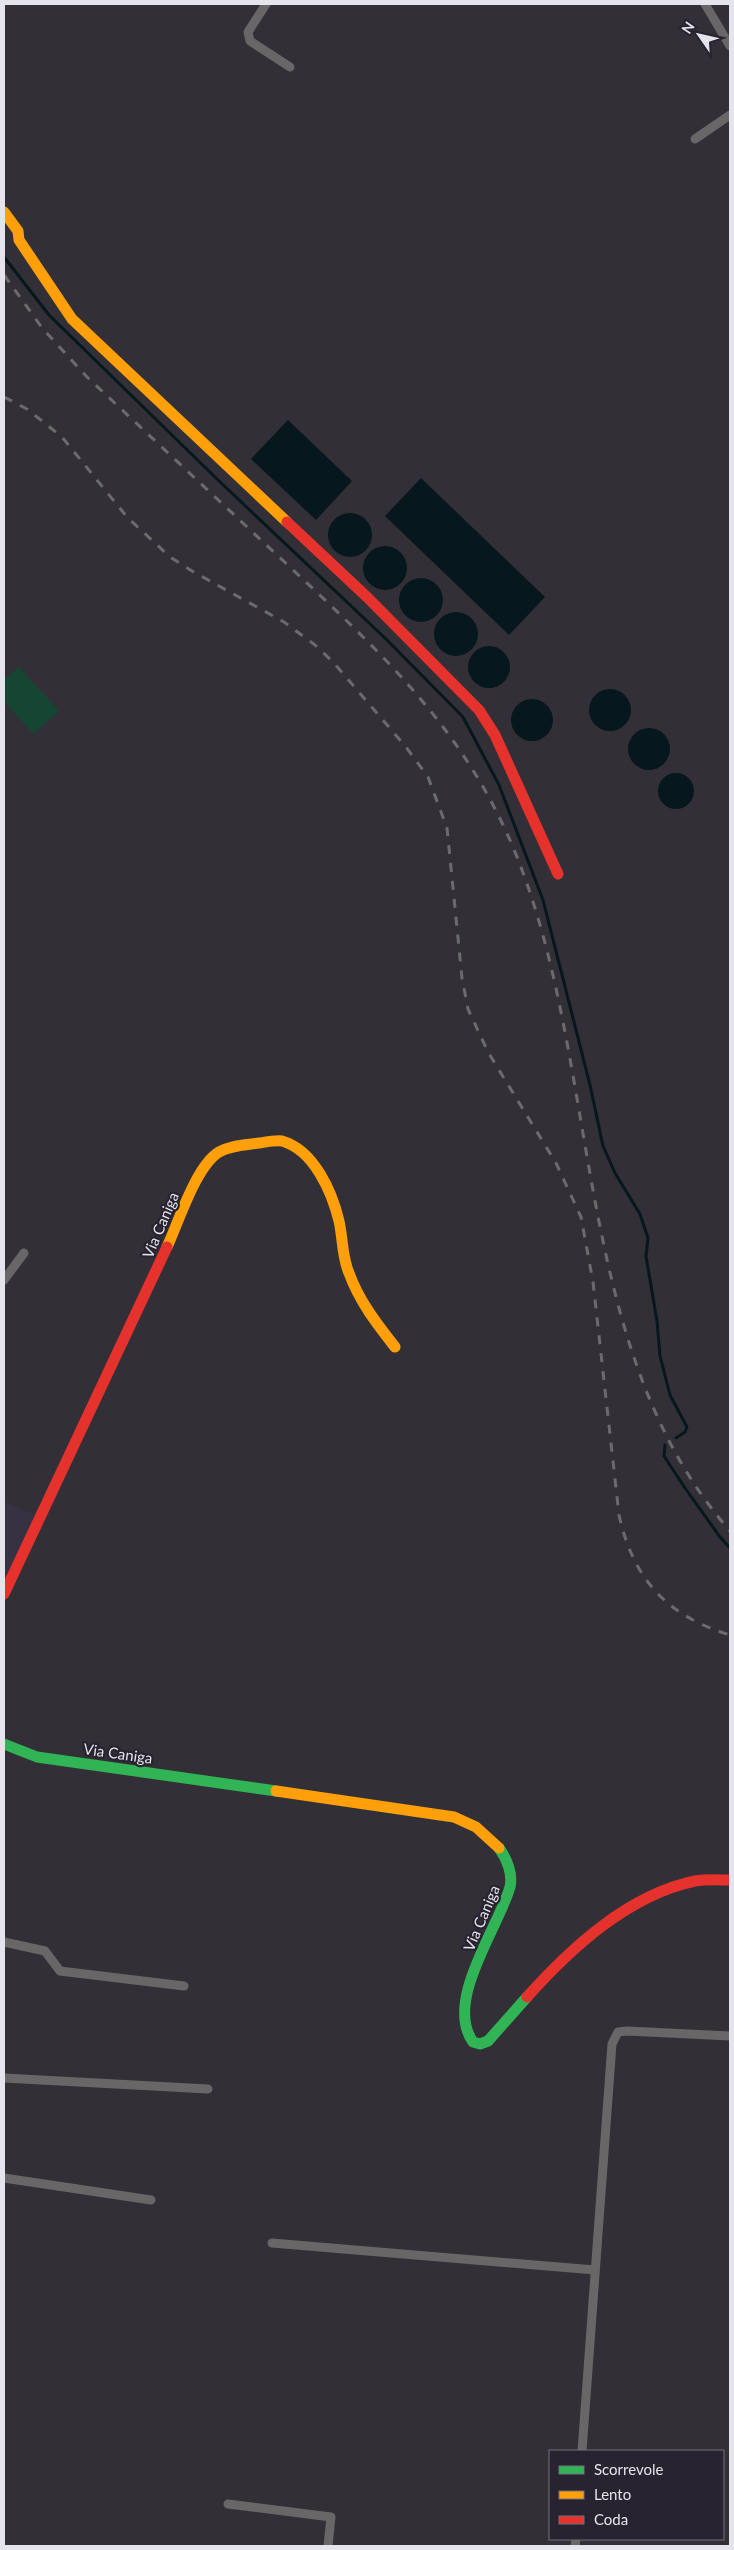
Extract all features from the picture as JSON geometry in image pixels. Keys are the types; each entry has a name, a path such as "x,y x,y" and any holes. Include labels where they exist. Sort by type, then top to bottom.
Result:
{"street":[{"path":"266,4 248,32 250,41 290,67"},
{"path":"705,4 730,46"},
{"path":"695,139 730,115"},
{"path":"4,212 18,231 20,240 72,319 368,597 479,710 494,735 558,874"},
{"name":"Via Caniga","path":"4,1594 183,1214 192,1187 210,1159 222,1150 240,1145 280,1141 295,1147 306,1155 318,1172 334,1207 339,1222 341,1244 349,1276 364,1305 395,1347"},
{"path":"4,1280 24,1253"},
{"name":"Via Caniga","path":"4,1744 37,1757 454,1817 476,1826 501,1852 510,1865 512,1880 485,1944 464,2018 465,2033 476,2043 486,2043 490,2040 524,1998 594,1935 630,1907 677,1886 708,1878 730,1880"},
{"path":"4,1942 45,1951 60,1971 184,1986"},
{"path":"582,2450 612,2044 618,2032 730,2036"},
{"path":"4,2078 208,2089"},
{"path":"4,2178 151,2200"},
{"path":"272,2244 595,2270"},
{"path":"228,2504 331,2517 328,2546"}],"shaded area":[{"path":"288,420 352,481 316,520 251,459"},
{"path":"421,478 545,597 509,635 385,516"},
{"path":"350,513 362,517 368,523 372,535 368,547 362,553 350,557 338,553 332,547 328,535 332,523 338,517"},
{"path":"389,546 401,552 406,559 406,577 401,584 394,589 381,590 369,584 364,577 363,564 369,552 376,547"},
{"path":"417,578 425,578 437,584 443,600 437,616 425,622 417,622 405,616 399,604 399,596 405,584"},
{"path":"456,612 468,616 474,622 478,634 474,646 468,652 456,656 444,652 438,646 434,634 438,622 444,616"},
{"path":"493,646 501,649 507,655 510,667 507,679 501,685 485,688 477,685 471,679 468,663 471,655 477,649"},
{"path":"614,689 622,692 628,698 631,710 628,722 622,728 606,731 598,728 592,722 589,706 592,698 598,692"},
{"path":"536,699 544,702 550,708 553,720 550,732 544,738 528,741 520,738 514,732 511,716 514,708 520,702"},
{"path":"653,728 661,731 667,737 670,749 667,761 661,767 645,770 637,767 631,761 628,745 631,737 637,731"},
{"path":"676,773 683,774 689,778 693,784 693,798 689,804 683,808 676,809 669,808 663,804 659,798 658,791 659,784 663,778 669,774"},
{"path":"4,1502 35,1515 4,1589"}],"green space":[{"path":"19,667 59,711 33,734 4,701 4,680"}],"waterway":[{"path":"4,257 49,315 218,480 386,639 463,717 499,785 543,900 590,1085 603,1146 615,1173 640,1214 648,1238 646,1256 657,1321 660,1356 670,1395 687,1427 685,1432 676,1438"},
{"path":"665,1445 664,1456 720,1537 730,1548"}],"railway":[{"path":"4,275 43,329 87,377 381,655 413,690 470,765 494,807 515,852 543,935 563,1023 596,1204 615,1292 641,1378 678,1458 730,1531"},
{"path":"4,397 27,409 62,437 127,517 170,557 284,622 315,645 333,662 406,747 428,777 447,828 462,978 468,1009 488,1052 556,1163 581,1217 593,1282 619,1515 625,1538 633,1558 644,1576 656,1592 671,1606 708,1627 730,1635"}],"traffic: fast":[{"path":"4,1744 37,1757 276,1791"},
{"path":"499,1848 509,1867 511,1882 504,1904 476,1965 469,1986 465,2006 466,2025 473,2042 480,2044 488,2041 527,1997"}],"traffic: slow":[{"path":"4,212 18,231 19,240 72,319 287,522"},
{"path":"167,1247 196,1181 211,1159 219,1152 234,1147 282,1141 303,1153 320,1174 336,1210 345,1261 353,1283 369,1312 395,1347"},
{"path":"276,1791 454,1817 476,1827 499,1848"}],"traffic: jam":[{"path":"287,522 367,597 479,710 495,735 558,874"},
{"path":"4,1594 167,1247"},
{"path":"527,1997 582,1942 624,1911 670,1888 699,1880 730,1880"}]}
